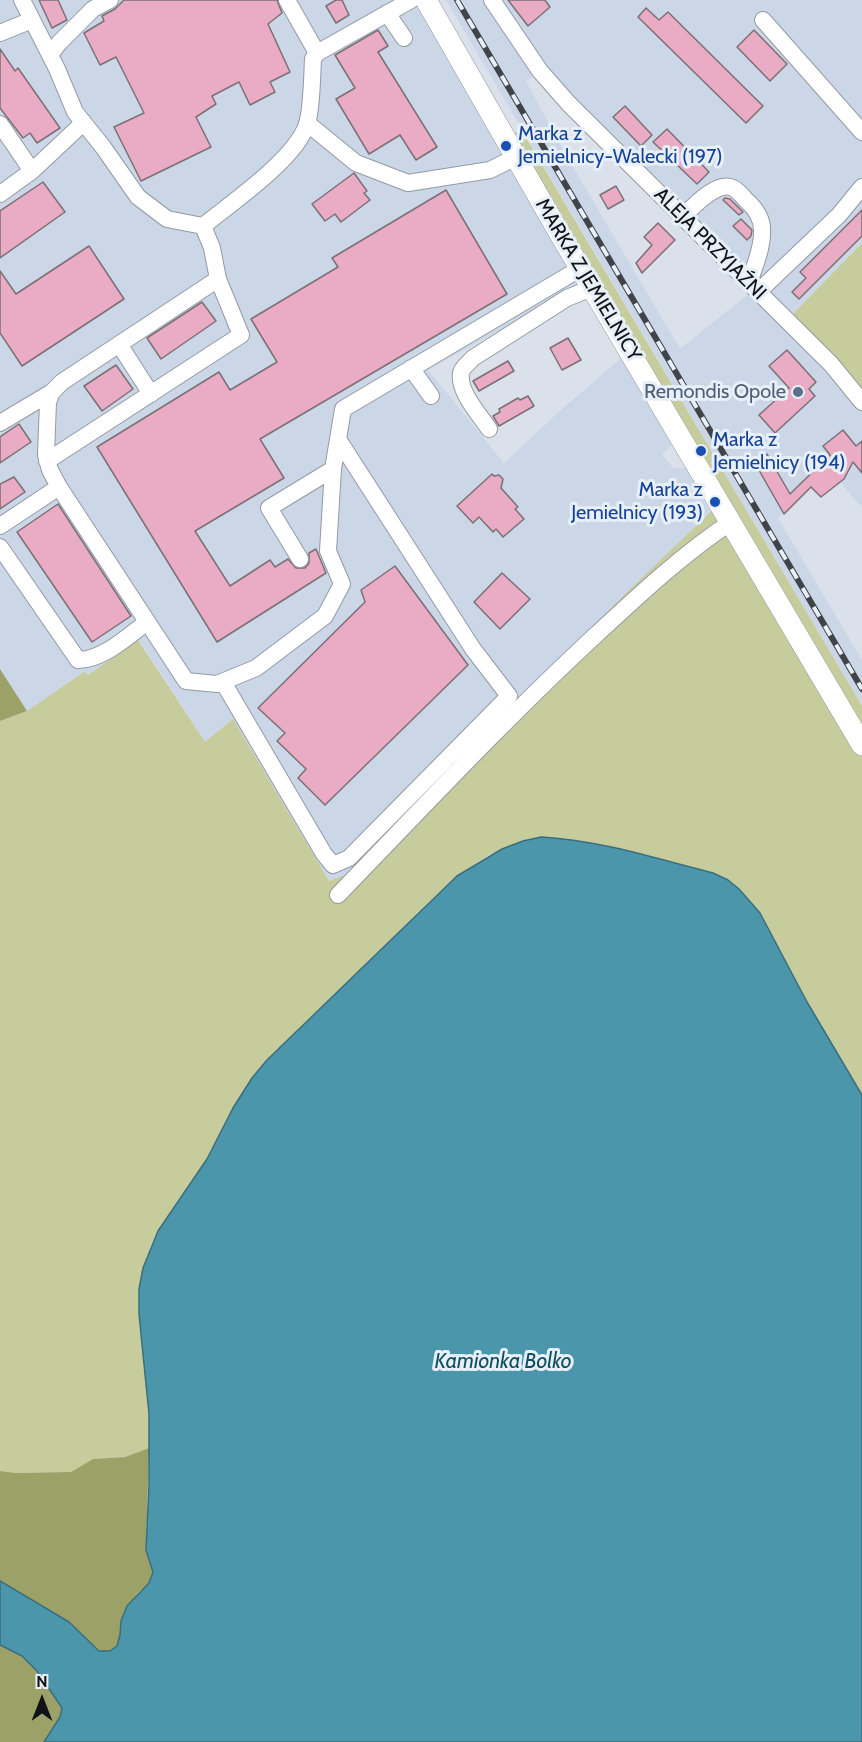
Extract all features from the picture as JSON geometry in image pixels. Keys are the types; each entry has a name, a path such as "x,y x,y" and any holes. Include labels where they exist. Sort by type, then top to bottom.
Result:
{"main road":[{"name":"MARKA Z JEMIELNICY","path":"426,0 592,288 862,746"}],"street":[{"path":"22,0 82,124 103,147 138,197 167,219 203,226"},
{"path":"50,55 93,9 110,0"},
{"path":"287,0 317,53"},
{"path":"203,226 266,174 296,144 307,123 314,59 317,53 411,0"},
{"name":"ALEJA PRZYJAŹNI","path":"492,0 540,71 569,104 831,364 862,402"},
{"path":"387,13 404,38"},
{"path":"0,33 32,20"},
{"path":"763,20 862,132"},
{"path":"307,123 356,163 408,183 490,170 516,157"},
{"path":"0,124 32,171"},
{"path":"0,194 32,171 82,124"},
{"path":"683,217 711,192 724,187 733,188 750,203 758,214 762,234 754,287"},
{"path":"754,287 839,215 862,187"},
{"path":"48,461 241,335 218,279 212,248 203,226"},
{"path":"52,392 48,402 46,455 50,470 59,487 186,681 217,684 256,668 325,616 342,584 328,552 333,469 343,409 581,268"},
{"path":"0,423 52,392 62,382 218,279"},
{"path":"489,429 465,392 462,380 464,368 473,358 567,298 592,288"},
{"path":"119,344 151,394"},
{"path":"411,368 431,396"},
{"path":"223,682 324,854 333,865 349,858 509,696 473,649 338,439"},
{"path":"300,559 269,508 333,469"},
{"path":"0,526 59,487"},
{"path":"338,895 556,672 682,559 731,522"},
{"path":"0,547 78,660 87,660 101,654 147,622"}],"shaded area":[{"path":"0,0 426,0 588,281 428,370 504,463 621,358 672,445 662,454 673,468 687,468 710,512 348,874 329,881 233,719 205,742 139,640 88,675 84,671 27,711 0,669"},
{"path":"446,0 862,0 862,243 787,320 862,402 862,504 860,506 830,469 778,518 862,660 862,706","holes":["540,72 755,289 680,349 562,148 526,81"]}],"green space":[{"path":"521,129 862,706 862,1095 807,1002 760,913 728,880 713,873 561,838 530,840 502,849 475,864 450,883 267,1060 252,1078 233,1108 207,1159 158,1231 150,1247 145,1364 149,1448 125,1457 93,1459 71,1472 0,1471 0,721 27,711 85,671 88,675 138,640 205,742 233,719 329,881 348,874 621,598 720,503 505,139"},
{"path":"862,243 862,402 787,320"},
{"path":"0,669 27,711 0,721"},
{"path":"149,1448 146,1550 153,1572 149,1583 137,1594 121,1621 117,1646 111,1651 100,1651 69,1622 0,1581 0,1471 71,1472 93,1459 125,1457"},
{"path":"0,1645 22,1656 37,1671 62,1708 60,1717 44,1742 0,1742"}],"water":[{"name":"Kamionka Bolko","path":"541,837 584,842 628,851 713,873 728,880 760,913 807,1002 862,1095 862,1742 44,1742 60,1717 62,1708 37,1671 22,1656 0,1645 0,1581 69,1622 99,1651 110,1651 117,1646 121,1621 127,1606 149,1583 153,1572 146,1550 149,1414 139,1314 139,1289 143,1268 158,1231 207,1159 233,1108 252,1078 267,1060 457,876 502,849"}],"building":[{"path":"39,0 58,0 67,20 52,28"},
{"path":"124,0 277,0 282,13 268,24 290,72 270,82 275,92 250,105 239,82 212,96 216,104 196,117 211,147 141,181 114,127 144,113 116,57 100,65 84,33 104,21 102,16 115,9"},
{"path":"336,0 342,0 349,15 336,23 326,6"},
{"path":"508,0 545,0 550,7 528,26"},
{"path":"646,8 659,20 668,12 763,106 746,123 638,17"},
{"path":"378,30 388,46 378,52 437,147 416,160 400,135 369,154 336,99 355,88 335,55"},
{"path":"754,30 787,64 770,81 737,47"},
{"path":"0,49 15,71 18,68 60,128 37,143 30,133 23,138 0,108"},
{"path":"625,106 652,135 641,146 613,117"},
{"path":"667,129 709,172 697,184 653,142"},
{"path":"354,173 367,191 364,193 370,200 341,222 335,214 325,221 312,204"},
{"path":"43,182 65,212 0,258 0,211"},
{"path":"616,186 624,200 608,209 600,195"},
{"path":"446,190 507,294 260,439 284,478 195,531 230,586 270,560 275,567 288,559 296,568 305,568 309,563 309,553 316,549 326,573 217,642 97,447 219,372 230,390 277,362 251,319 338,267 332,258"},
{"path":"730,199 743,212 739,215 723,200"},
{"path":"862,210 862,236 799,299 792,292 806,278 800,272"},
{"path":"741,219 752,230 747,240 733,226"},
{"path":"658,223 675,240 642,273 636,263 652,245 644,237"},
{"path":"89,246 124,299 22,366 0,333 0,271 16,294"},
{"path":"202,302 216,321 161,359 147,338"},
{"path":"568,338 581,360 562,370 550,348"},
{"name":"Remondis Opole","path":"787,350 816,382 809,389 815,396 775,433 759,415 789,388 769,366"},
{"path":"508,361 514,371 479,391 473,381"},
{"path":"116,365 133,389 102,411 84,386"},
{"path":"528,396 534,406 499,426 493,416 500,412 499,409 518,398 520,400"},
{"path":"19,424 31,442 0,463 0,437"},
{"path":"843,430 856,446 862,441 862,473 853,462 844,479 821,497 811,487 784,514 756,465 767,454 790,494 830,455 823,446"},
{"path":"492,474 499,475 503,479 501,488 518,507 515,509 524,519 503,537 496,529 493,532 479,517 473,523 457,506"},
{"path":"14,477 25,492 0,509 0,484"},
{"path":"58,504 131,616 92,642 17,532"},
{"path":"395,566 468,665 325,805 298,778 306,769 277,741 285,733 258,708 365,602 361,590"},
{"path":"502,573 530,599 500,629 474,602"}],"railway":[{"path":"457,0 862,689"}],"place":[{"name":"Marka z Jemielnicy-Walecki (197)","path":"506,146"},
{"name":"Remondis Opole","path":"798,392"},
{"name":"Marka z Jemielnicy (194)","path":"701,451"},
{"name":"Marka z Jemielnicy (193)","path":"715,502"}]}
